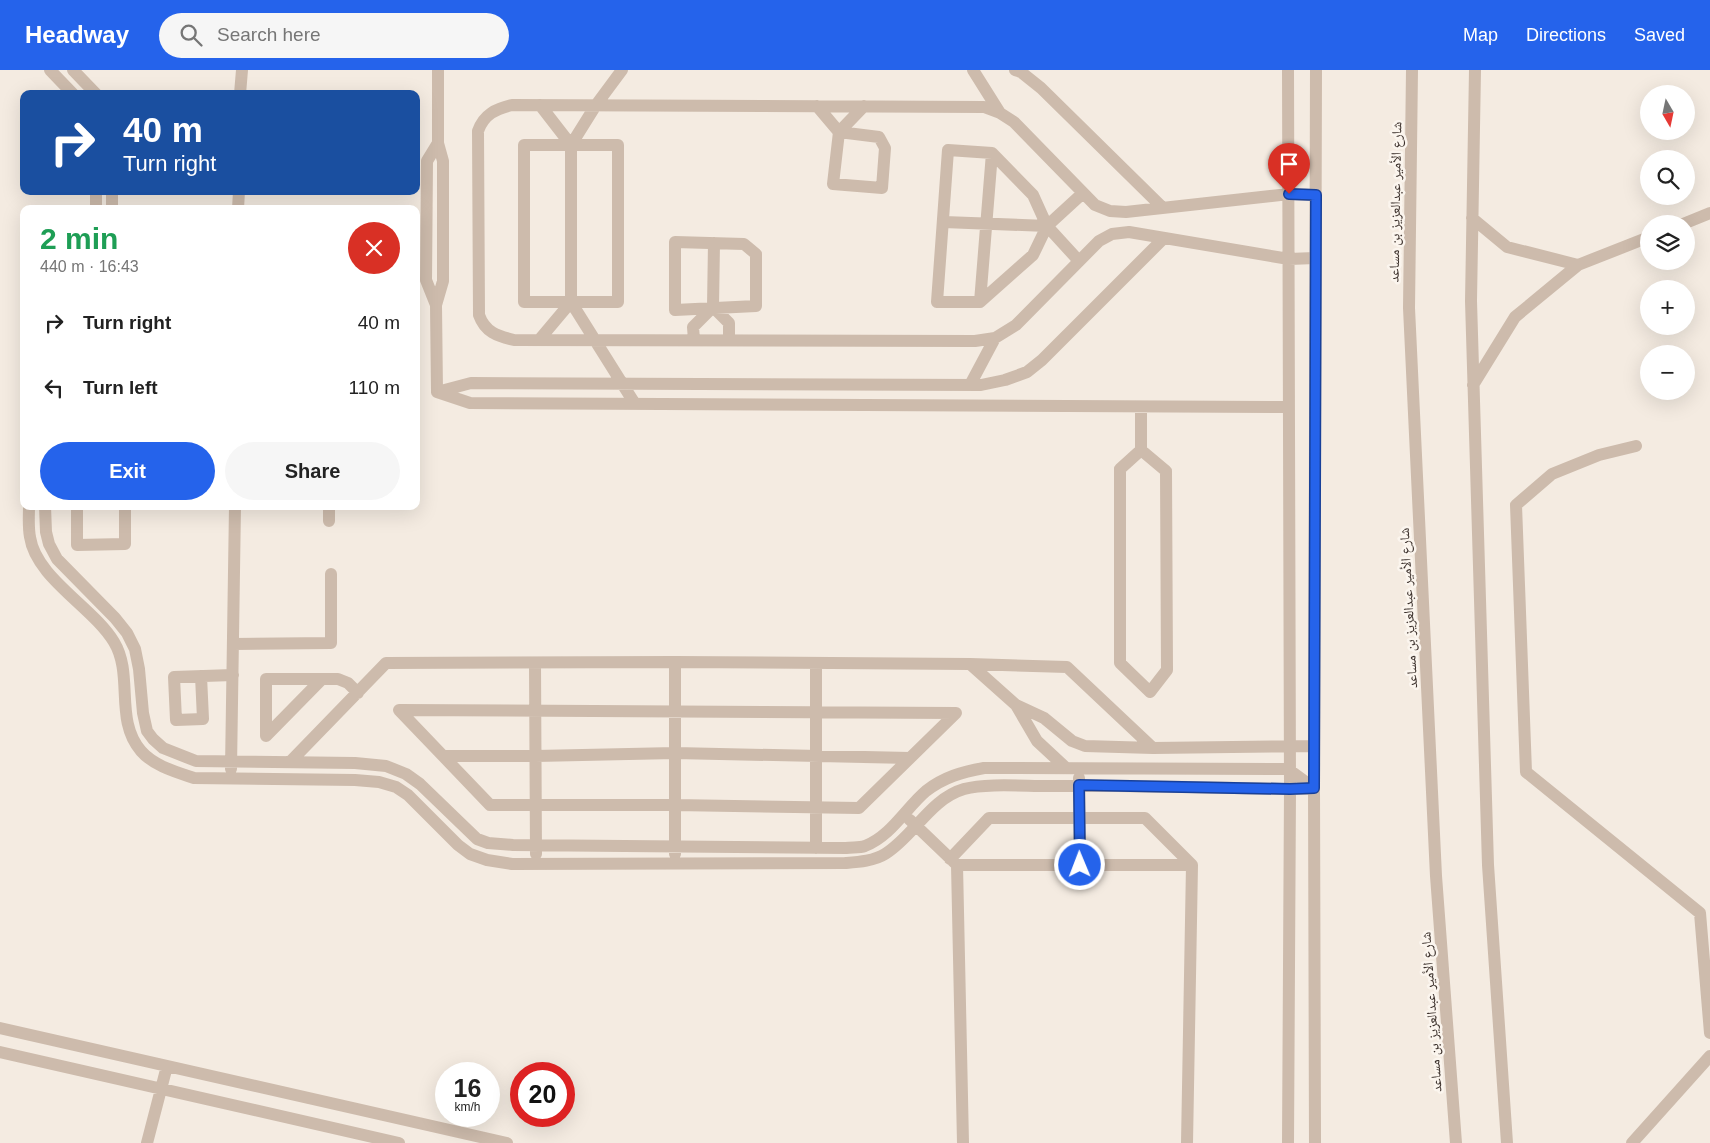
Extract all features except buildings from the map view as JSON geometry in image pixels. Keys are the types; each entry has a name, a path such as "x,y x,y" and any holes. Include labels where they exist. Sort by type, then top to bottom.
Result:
{"street":[{"path":"50,70 69,90"},
{"path":"73,70 92,90"},
{"path":"240,90 242,70"},
{"path":"437,392 436,305 443,280 443,161 438,143 438,70"},
{"path":"622,70 596,105 571,145 571,302 635,404"},
{"path":"973,70 1000,113"},
{"path":"1015,70 1021,72 1041,88 1163,208"},
{"path":"1288,70 1288,769 1290,789 1288,1143"},
{"path":"1315,1143 1316,70"},
{"name":"شارع الأمير عبدالعزيز بن مساعد","path":"1412,70 1409,318 1436,876 1456,1143"},
{"path":"1475,70 1471,301 1473,384 1488,865 1507,1143"},
{"path":"1315,258 1289,259 1129,232 1112,234 1099,241 1016,325 995,338 975,341 514,340 492,333 482,324 479,315 478,131 482,121 489,114 500,108 512,105 984,107 1000,113 1014,122 1095,205 1110,211 1126,212 1289,194 1316,195"},
{"path":"540,105 571,145"},
{"path":"817,106 838,132 879,137 885,148 882,188 833,184 838,132 864,106"},
{"path":"524,145 618,145 618,302 571,302 524,302 524,145"},
{"path":"1079,261 1047,226 1033,195 992,153 948,150 937,302 980,302 1033,255 1047,226 1083,193"},
{"path":"980,302 992,153"},
{"path":"1695,219 1710,213"},
{"path":"1472,218 1507,247 1578,265"},
{"path":"944,222 1047,226"},
{"path":"437,392 471,383 981,385 1005,380 1027,372 1042,360 1164,238"},
{"path":"1473,384 1516,317 1578,265 1640,241"},
{"path":"675,242 744,244 756,254 756,306 713,308 675,310 675,242"},
{"path":"694,340 693,327 713,308 714,243"},
{"path":"539,340 571,302"},
{"path":"713,308 729,323 729,340"},
{"path":"970,385 995,338"},
{"path":"547,383 548,404"},
{"path":"809,384 810,405"},
{"path":"867,384 867,405"},
{"path":"951,385 951,406"},
{"path":"437,392 470,403 1288,407"},
{"path":"1141,407 1141,450 1120,470 1120,663 1150,692 1167,670 1166,472 1141,450"},
{"path":"1636,446 1599,455 1552,474 1516,505 1526,772 1700,914 1710,1033"},
{"path":"29,510 30,537 33,549 44,567 102,627 120,654 126,714 132,736 141,751 154,762 194,778 355,780 379,782 396,787 408,795 458,845 470,854 487,860 512,864 845,864 869,860 885,854 939,802 951,794 964,789 986,786 1079,785 1314,788"},
{"path":"45,510 46,532 49,544 57,559 128,633 135,649 138,663 142,713 147,731 163,748 196,761 355,763 386,766 406,774 420,784 467,832 477,839 488,843 536,846 846,848 865,846 876,839 904,814 926,791 958,772 984,768 1288,769 1314,788"},
{"path":"77,510 78,545 125,544 125,510"},
{"path":"231,779 235,510"},
{"path":"329,510 329,521"},
{"path":"233,644 331,643 331,574"},
{"path":"290,762 386,664 675,662 970,664 1067,667 1153,748"},
{"path":"675,662 675,864"},
{"path":"535,664 536,864"},
{"path":"816,664 816,848"},
{"path":"970,664 1016,704 1044,718 1072,741 1085,746 1153,748 1314,746"},
{"path":"201,676 233,675"},
{"path":"322,679 266,736 266,679 322,679 338,679 348,683 358,693"},
{"path":"1016,704 1037,740 1072,768 1079,785 1080,865"},
{"path":"399,710 675,711 956,712 859,808 675,805 490,805 399,710"},
{"path":"443,756 536,756 675,752 910,758"},
{"path":"904,814 954,862 1192,865"},
{"path":"963,1143 954,862 990,818 1145,818 1192,865 1188,1143"},
{"path":"0,1028 507,1143"},
{"path":"0,1052 399,1143"},
{"path":"1632,1143 1710,1056"},
{"path":"147,1143 167,1066"},
{"path":"1503,1088 1514,1143"}],"route":[{"path":"1080,865 1079,785 1314,788 1316,195 1289,194"}]}
